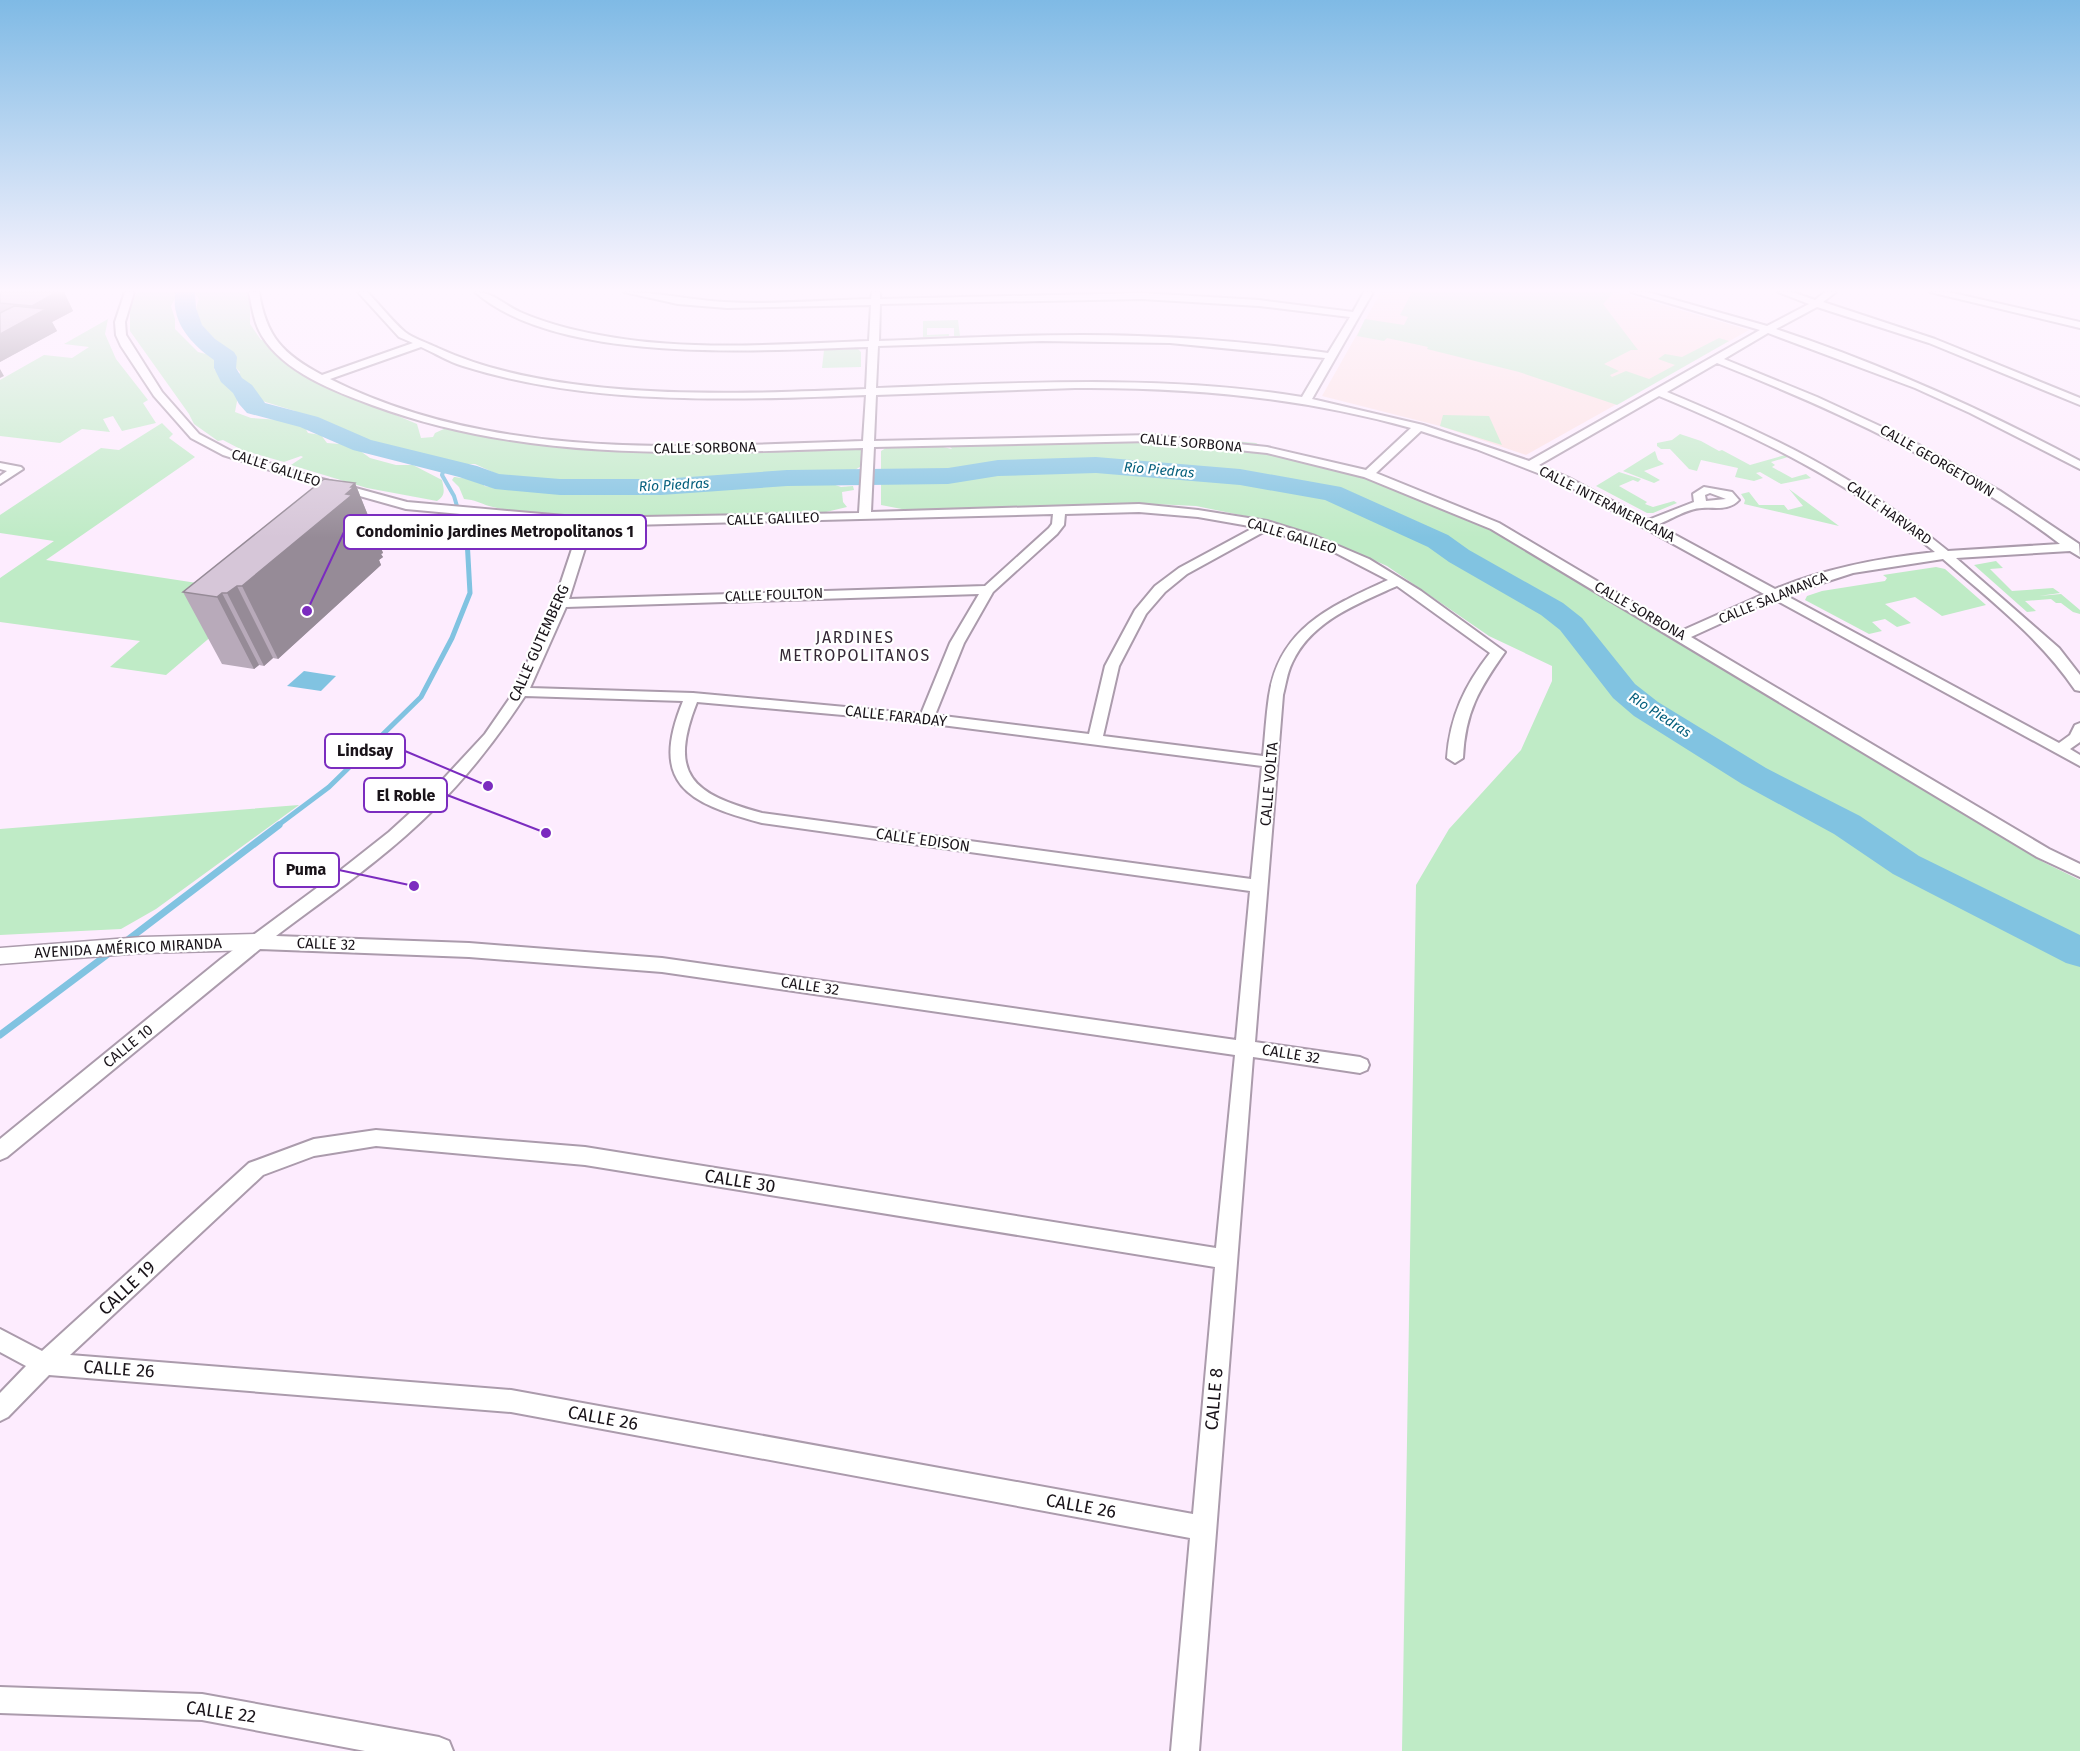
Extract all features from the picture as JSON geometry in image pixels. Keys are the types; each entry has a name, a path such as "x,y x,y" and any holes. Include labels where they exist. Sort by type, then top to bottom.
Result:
{"street":[{"name":"CALLE GALILEO","path":"144,374 158,394 195,436 227,453 296,475 406,505 587,522 698,522 865,512 1139,508 1211,514 1267,525 1339,550 1397,581 1498,652 1483,670 1459,714 1455,734 1455,758"},
{"name":"CALLE SORBONA","path":"312,374 393,412 457,429 526,441 660,450 869,450 1151,438 1267,450 1368,474 1495,526 2043,853 2080,871"},
{"path":"320,379 335,374"},
{"name":"CALLE INTERAMERICANA","path":"499,374 606,391 699,396 1125,384 1213,389 1305,400 1419,427 1531,465 1565,480 1650,524 2080,761"},
{"path":"865,512 872,374"},
{"path":"1305,400 1321,374"},
{"path":"1531,465 1693,374"},
{"name":"CALLE GEORGETOWN","path":"1753,374 1808,395 1914,446 1989,489 2078,549"},
{"path":"1889,374 2041,444 2080,466"},
{"path":"2012,374 2080,402"},
{"name":"CALLE HARVARD","path":"1659,392 1771,440 1883,506 1946,555 2055,651 2072,671 2080,687"},
{"path":"1368,474 1419,427"},
{"path":"0,466 17,469 0,481"},
{"path":"1650,524 1698,504"},
{"path":"926,719 957,643 988,590 1053,531 1058,525 1060,509"},
{"name":"CALLE GUTEMBERG","path":"256,942 351,871 428,806 490,737 520,692 561,603 587,522"},
{"path":"1095,741 1112,666 1140,613 1160,589 1183,571 1267,525"},
{"name":"CALLE SALAMANCA","path":"1682,636 1776,595 1845,571 1900,560 1946,555 2078,549"},
{"name":"CALLE VOLTA","path":"1245,1047 1276,694 1286,662 1313,625 1341,607 1397,581"},
{"name":"CALLE FOULTON","path":"561,603 988,590"},
{"name":"CALLE FARADAY","path":"520,692 692,697 926,719 1270,762"},
{"name":"CALLE EDISON","path":"692,697 681,720 676,740 678,768 691,787 710,802 737,812 762,818 1260,886"},
{"path":"2059,750 2077,738 2080,728"},
{"name":"AVENIDA AMÉRICO MIRANDA","path":"0,956 142,945 256,942"},
{"name":"CALLE 32","path":"256,942 469,950 662,965 1360,1065"},
{"name":"CALLE 10","path":"0,1151 256,942"},
{"name":"CALLE 8","path":"1185,1751 1245,1047"},
{"name":"CALLE 30","path":"256,1168 315,1145 376,1138 585,1156 1226,1259"},
{"name":"CALLE 19","path":"0,1409 44,1364 256,1168"},
{"name":"CALLE 26","path":"0,1340 44,1364 511,1401 1204,1528"},
{"name":"CALLE 22","path":"0,1700 202,1707 439,1751"}],"shaded area":[{"path":"1335,374 1671,374 1526,455 1440,426 1322,396"}],"green space":[{"path":"11,374 127,374 148,400 143,403 156,423 122,431 113,416 103,419 110,432 82,429 60,443 0,436 0,380"},
{"path":"160,374 218,374 238,396 235,412 251,418 295,421 304,426 308,433 321,435 327,443 352,445 370,458 396,465 413,465 442,480 443,494 437,501 367,488 291,465 303,457 301,456 284,462 242,450 223,440 218,441 194,424"},
{"path":"239,374 308,374 315,381 417,424 421,438 433,437 435,433 446,428 529,442 652,452 864,447 863,465 850,473 834,476 784,474 596,485 587,480 570,481 499,475 475,464 424,464 368,451 360,440 312,418 297,416 295,411 252,398 247,388 236,381"},
{"path":"1524,374 1613,374 1610,375 1612,377 1620,374 1634,374 1649,379 1659,374 1672,374 1617,405"},
{"path":"1443,415 1489,416 1502,445 1440,426"},
{"path":"162,423 173,434 169,438 195,457 46,560 262,593 166,675 110,667 140,641 0,622 0,578 54,541 0,533 0,515 101,448 119,450"},
{"path":"1680,434 1701,441 1719,451 1722,450 1750,465 1785,455 1788,457 1771,462 1775,465 1772,467 1792,478 1806,474 1811,478 1781,484 1760,472 1756,473 1763,478 1754,481 1735,477 1738,468 1701,460 1697,471 1689,469 1670,449 1661,449 1657,446 1657,443 1672,440"},
{"path":"1178,436 1256,443 1267,449 1354,472 1485,524 2043,862 2080,880 2080,1751 1402,1751 1416,885 1449,829 1521,750 1552,681 1552,666 1489,636 1387,566 1319,536 1260,519 1196,506 1132,503 907,510 881,505 881,451 886,448 934,445 952,449 948,445"},
{"path":"1655,451 1658,460 1664,464 1644,471 1660,480 1654,483 1623,471"},
{"path":"1619,472 1641,479 1638,482 1633,480 1619,486 1647,502 1645,504 1653,507 1674,501 1677,503 1653,513 1647,513 1596,486"},
{"path":"454,477 485,483 484,486 517,490 532,487 549,492 596,490 623,494 641,491 656,494 669,488 681,490 712,485 747,489 777,483 811,485 827,482 841,487 853,486 854,490 842,492 843,502 847,507 826,512 673,517 597,516 517,511 489,506 464,499 459,487 452,480"},
{"path":"1789,489 1839,526 1744,504 1745,500 1741,494 1749,492 1759,505 1784,505 1788,510 1803,506"},
{"path":"1996,561 2003,568 1990,569 2012,591 2053,588 2060,593 2039,596 2061,594 2080,610 2080,614 2051,599 2025,601 2036,611 2027,612 1974,565"},
{"path":"1936,567 1945,569 1986,605 1942,616 1915,597 1885,604 1911,623 1897,627 1885,619 1872,622 1882,631 1869,634 1805,600 1807,596 1822,591 1885,581 1887,578 1883,575"},
{"path":"299,805 156,909 121,929 0,935 0,829"}],"water":[{"path":"304,671 336,676 321,691 287,686"}],"building":[{"path":"324,479 355,483 346,494 352,495 242,586 237,586 217,597 183,592"}],"waterway":[{"name":"Río Piedras","path":"228,374 233,382 244,390 247,399 256,408 309,422 362,445 468,471 495,481 560,487 661,487 787,478 948,476 998,468 1096,465 1240,477 1332,493 1438,541 1459,556 1552,609 1571,624 1624,691 1646,709 1754,776 1847,825 1906,865 2080,952"},
{"path":"445,466 442,475 454,496 462,523"},
{"path":"277,826 329,787 421,697 452,638 470,593 467,539 462,522"},
{"path":"125,942 279,825"},
{"path":"0,1035 112,951"}],"place":[{"name":"Condominio Jardines Metropolitanos 1","path":"307,611"},
{"name":"Lindsay","path":"488,786"},
{"name":"El Roble","path":"546,833"},
{"name":"Puma","path":"414,886"}],"district":[{"name":"JARDINES METROPOLITANOS","path":"855,646"}]}
